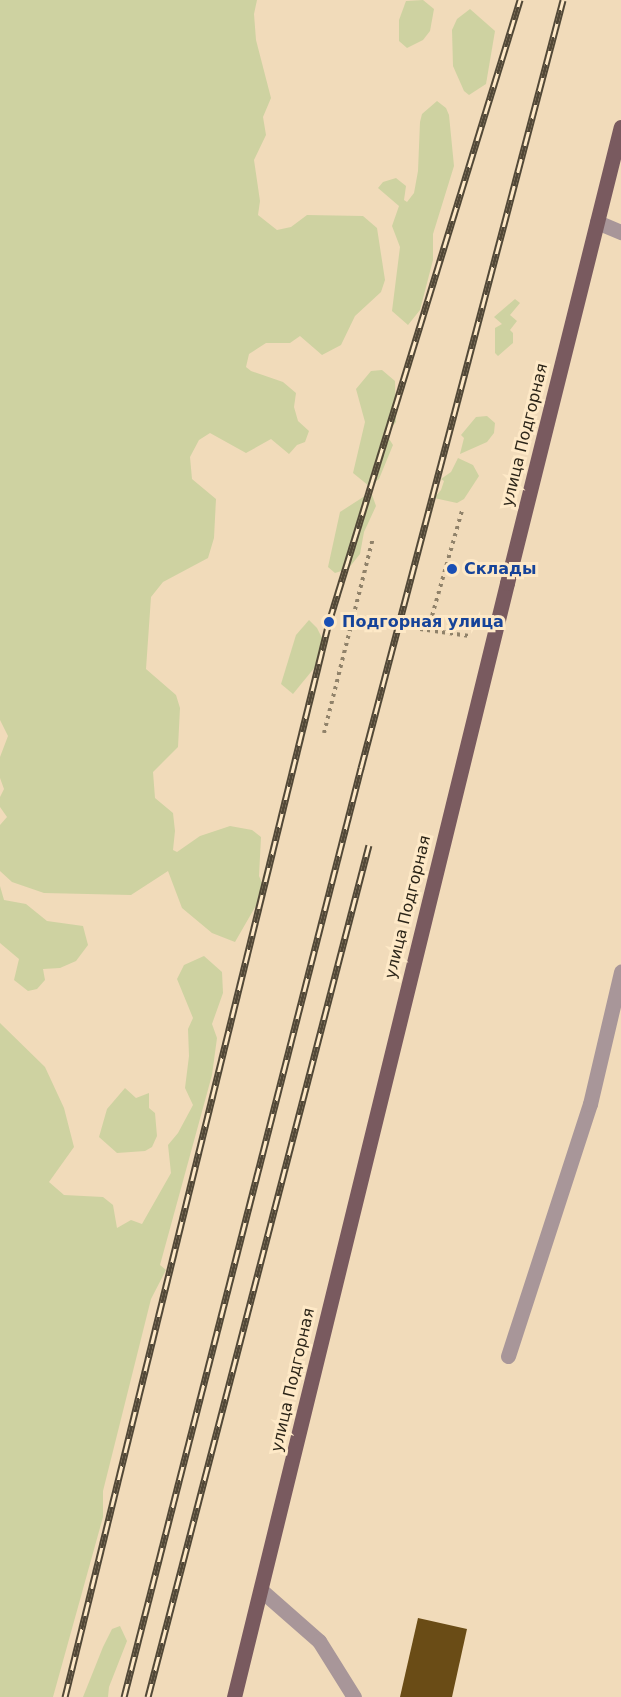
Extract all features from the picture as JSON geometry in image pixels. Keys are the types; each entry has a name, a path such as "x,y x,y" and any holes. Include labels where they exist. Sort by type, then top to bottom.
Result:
{"main road":[{"name":"улица Подгорная","path":"234,1697 262,1591 493,638 621,127"}],"lane":[{"path":"597,222 621,232"},
{"path":"508,1356 590,1104 621,972"},
{"path":"262,1591 319,1641 354,1697"}],"path":[{"path":"428,630 462,511"},
{"path":"324,734 373,538"},
{"path":"353,620 399,622 428,630 493,638"}],"green space":[{"path":"0,0 257,0 254,14 256,40 271,98 263,117 266,135 254,160 260,201 258,215 277,230 291,227 307,215 363,216 377,228 385,280 381,292 355,316 341,345 322,355 300,336 290,343 266,343 249,354 246,367 251,371 283,382 296,393 294,407 298,421 309,431 305,442 297,445 289,454 271,439 246,453 210,433 199,440 190,457 192,479 216,499 214,538 208,558 163,582 151,597 146,669 176,695 180,708 178,747 153,772 155,798 173,813 175,831 173,850 177,852 200,836 230,826 252,830 261,837 259,876 265,890 235,942 212,933 182,908 168,871 131,895 44,893 12,882 0,871 0,825 7,817 0,807 0,797 4,789 0,778 0,757 8,736 0,720"},
{"path":"423,0 434,9 430,31 423,40 407,48 399,41 399,20 406,1"},
{"path":"470,9 495,31 486,84 469,95 464,91 453,66 452,30 457,19"},
{"path":"437,101 446,108 449,115 454,166 433,234 433,260 420,310 408,325 392,311 400,247 392,226 399,206 378,188 383,182 396,178 406,186 404,200 407,202 414,193 422,114"},
{"path":"515,299 520,303 510,315 517,321 510,330 513,333 513,343 498,356 495,353 495,328 502,324 494,317"},
{"path":"382,370 395,381 396,422 386,434 393,445 379,479 369,486 353,473 365,422 356,389 371,371"},
{"path":"487,416 495,423 494,433 487,442 460,454 464,438 461,435 476,417"},
{"path":"458,458 473,465 479,476 464,499 457,503 434,498 441,490 444,481 441,479 451,472"},
{"path":"371,492 376,506 364,532 360,554 348,569 335,573 328,567 340,512"},
{"path":"309,620 317,628 325,644 315,667 293,694 281,684 296,635"},
{"path":"0,886 4,900 26,904 47,921 83,926 88,945 76,961 60,968 43,969 45,980 37,989 28,991 14,980 19,959 0,943"},
{"path":"204,956 222,972 223,993 212,1024 217,1038 212,1075 160,1265 166,1270 151,1299 103,1491 103,1517 53,1697 0,1697 0,1023 45,1067 64,1108 74,1147 49,1182 64,1195 103,1197 113,1205 117,1228 131,1220 142,1224 171,1173 168,1145 178,1133 193,1105 185,1088 189,1056 188,1029 193,1018 177,979 184,965"},
{"path":"125,1088 136,1098 149,1093 149,1108 155,1113 157,1136 152,1147 145,1151 117,1153 99,1137 107,1109"},
{"path":"120,1626 127,1641 109,1687 108,1697 83,1697 112,1629"}],"building":[{"path":"418,1618 467,1629 452,1697 400,1697"}],"railway":[{"path":"65,1697 329,622 520,0"},
{"path":"124,1697 361,768 563,0"},
{"path":"148,1697 369,845"}],"place":[{"name":"Склады","path":"452,569"},
{"name":"Подгорная улица","path":"329,622"}]}
